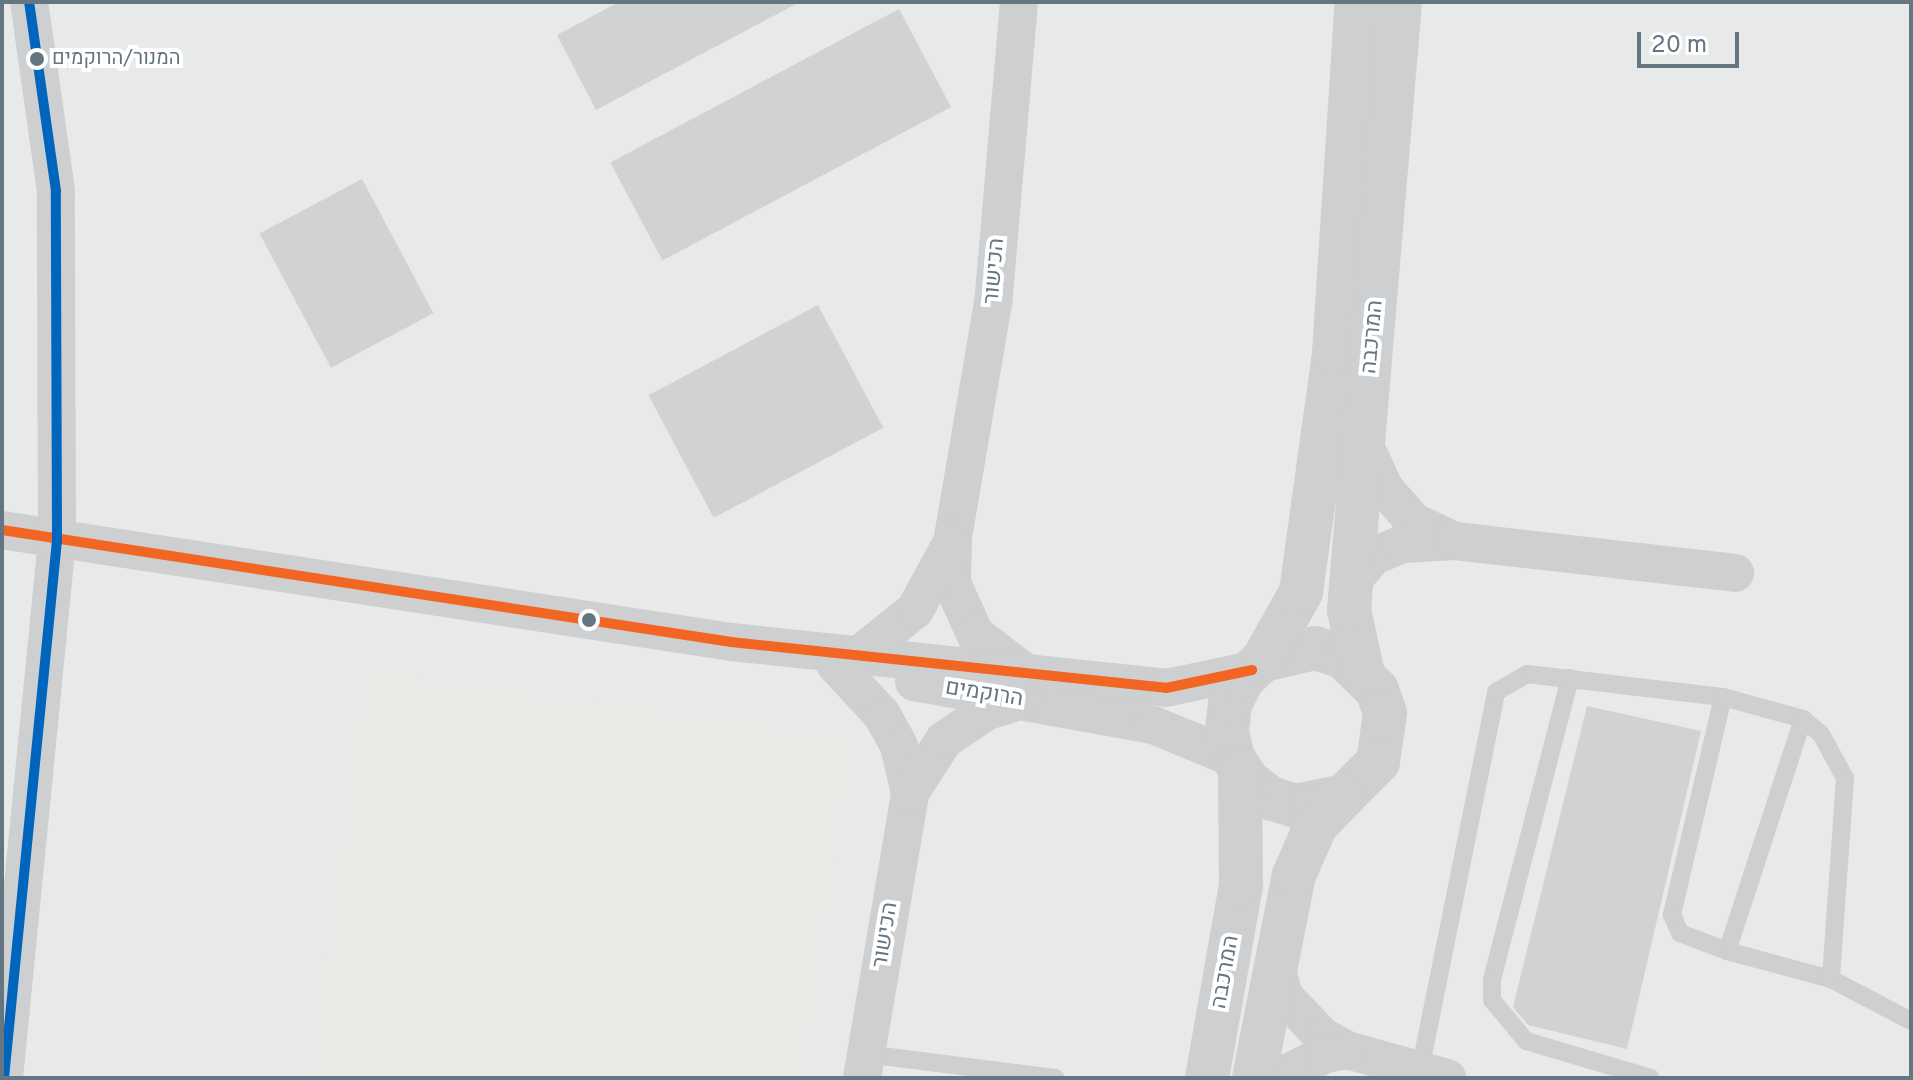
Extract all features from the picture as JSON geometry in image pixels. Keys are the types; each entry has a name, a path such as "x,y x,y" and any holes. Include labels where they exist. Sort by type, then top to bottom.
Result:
{"street":[{"path":"4,1078 57,540 56,191 29,2"},
{"name":"הכישור","path":"910,793 944,740 1023,685 960,611 952,583 953,538 993,303 1019,2"},
{"name":"המרכבה","path":"1258,665 1301,592 1318,493 1334,353 1357,2"},
{"name":"המרכבה","path":"1362,670 1350,632 1352,581 1400,2"},
{"path":"1365,446 1385,489 1414,522 1455,541"},
{"name":"הרוקמים","path":"2,530 1023,685 1166,688 1258,665"},
{"name":"הכישור","path":"864,1066 910,793 899,746 847,659 915,610 953,538"},
{"path":"1352,581 1374,556 1402,544 1455,541 1735,573"},
{"path":"1254,1078 1276,965 1305,843 1344,796 1378,762 1385,738 1385,713 1362,670 1315,648 1258,665 1230,704 1236,763 1270,798 1296,806 1344,796"},
{"name":"הרוקמים","path":"1023,685 1153,725 1236,763"},
{"name":"המרכבה","path":"1207,1078 1241,885 1236,763"},
{"path":"1276,965 1284,996 1300,1016 1347,1050 1433,1074"},
{"path":"1277,1078 1347,1050"}],"lane":[{"path":"1433,1074 1496,692 1527,674 1723,697 1803,719 1821,734 1845,778 1831,979"},
{"path":"1570,678 1492,979 1492,1000 1526,1041 1651,1078"},
{"path":"1723,697 1672,915 1680,933 1727,951 1831,979 1911,1021"},
{"path":"1727,951 1803,719"},
{"path":"864,1066 1045,1077"}],"shaded area":[{"path":"2,2 1911,2 1911,1078 2,1078"},
{"path":"367,673 849,738 802,1078 311,1078"}],"building":[{"path":"619,2 800,2 596,110 557,35"},
{"path":"899,9 951,107 662,261 610,163"},
{"path":"362,179 433,313 331,368 260,233"},
{"path":"818,305 883,428 714,518 648,395"},
{"path":"1587,706 1701,731 1627,1049 1528,1025 1513,1007"}],"transit line":[{"path":"4,1078 57,540 56,191 29,2"},
{"path":"2,530 731,642 1166,688 1252,670"}],"place":[{"name":"המנור/הרוקמים","path":"37,59"}]}
